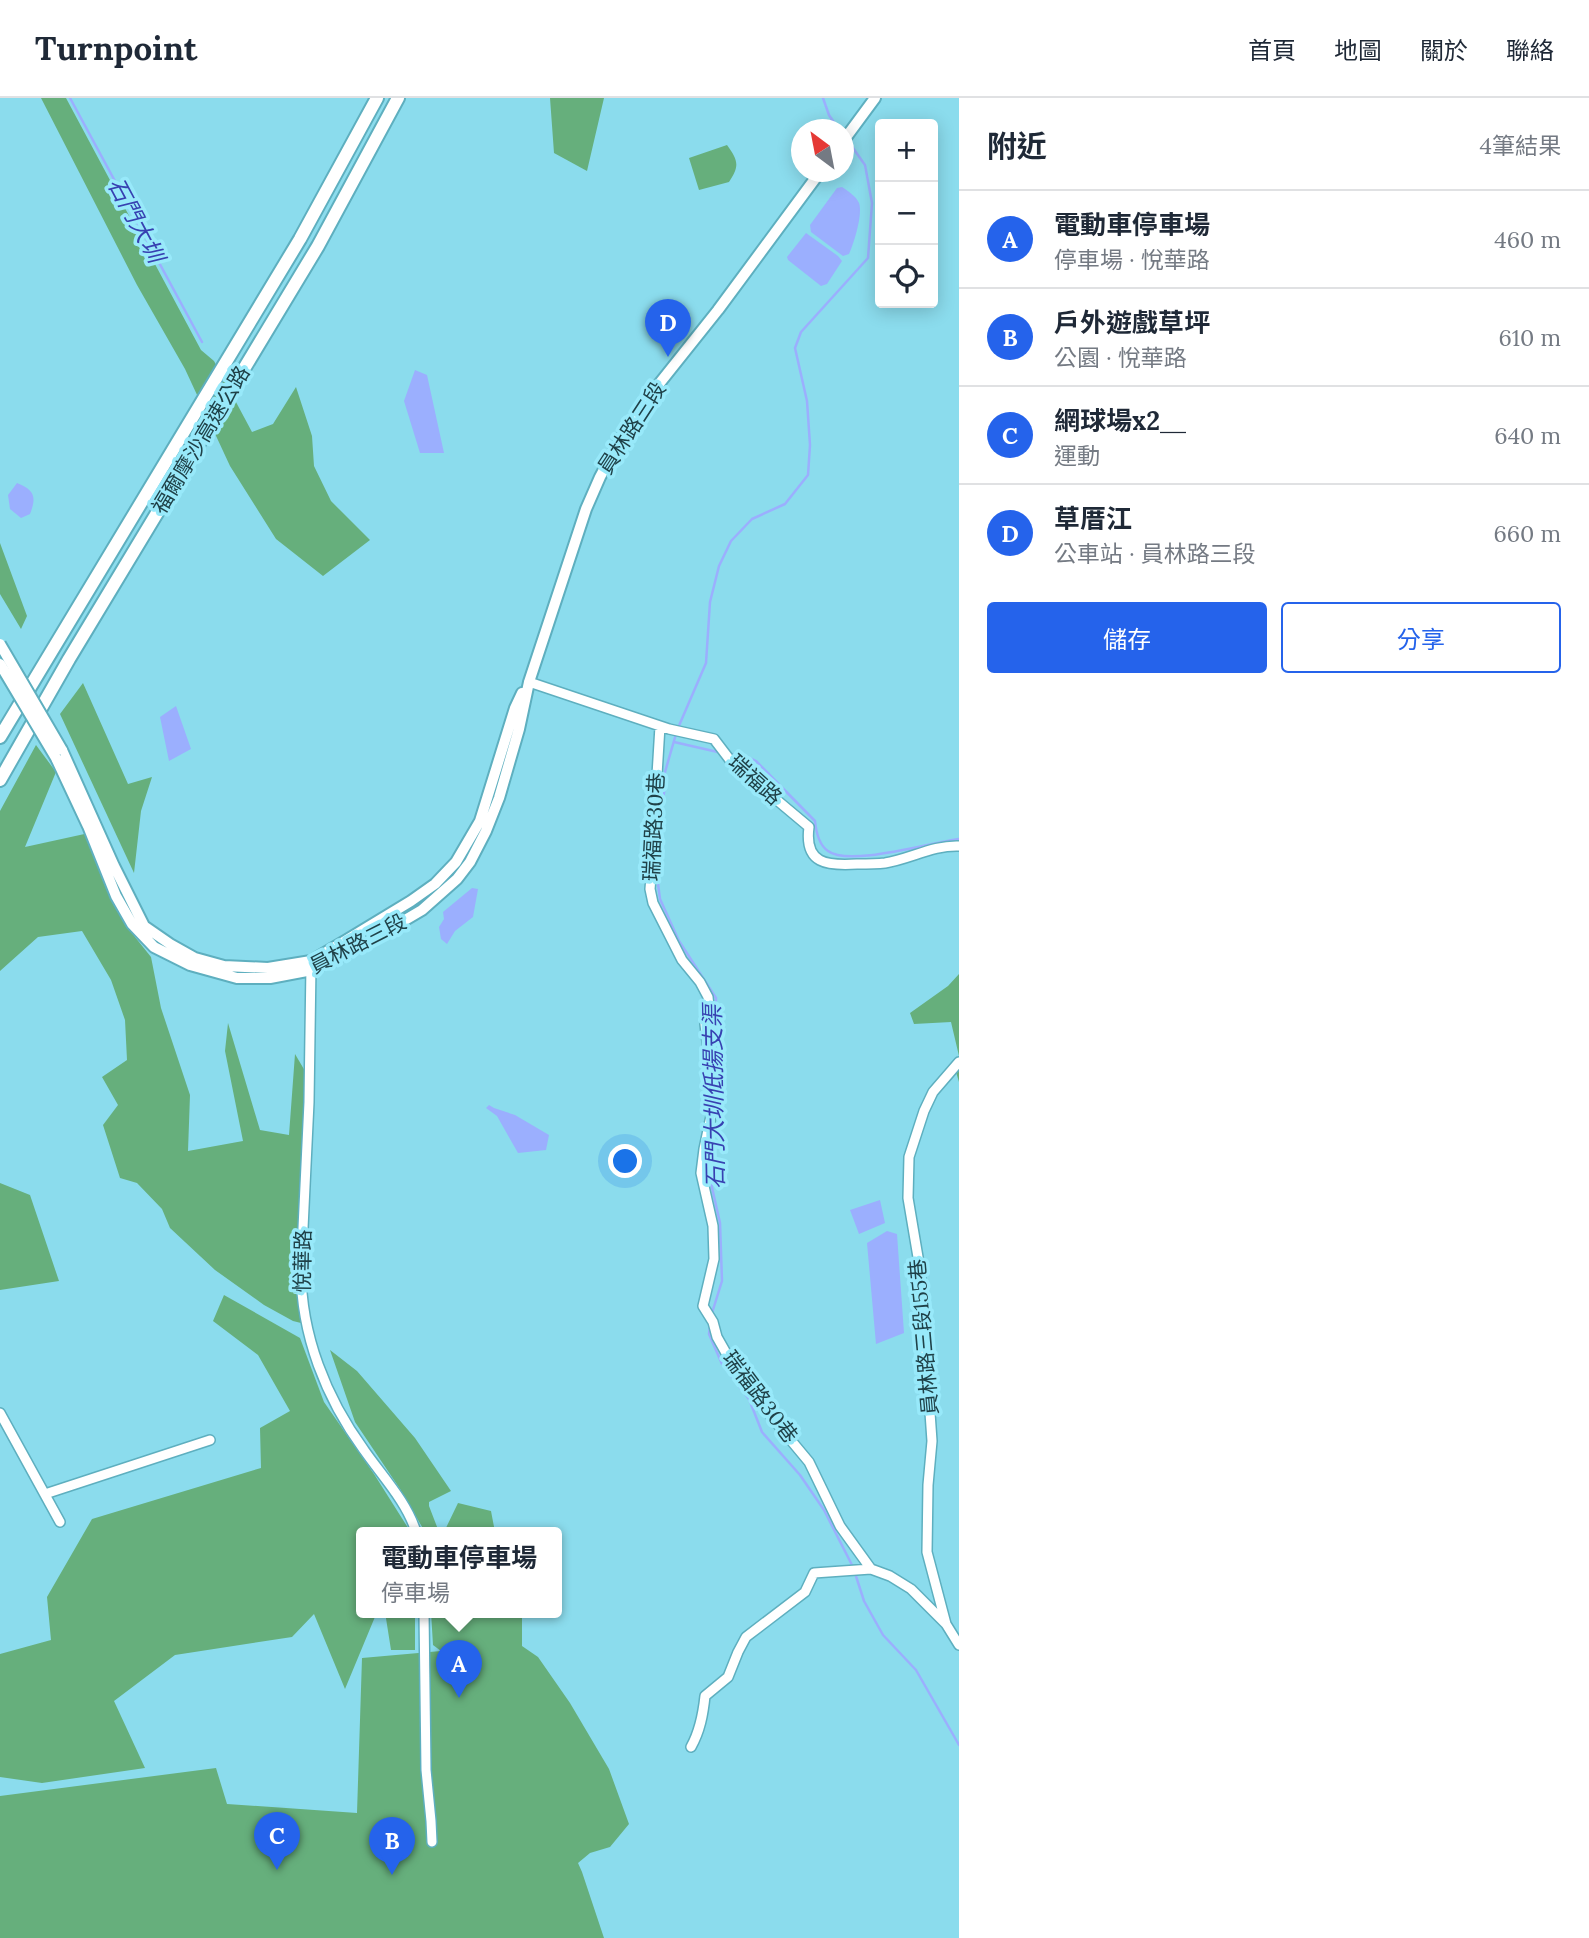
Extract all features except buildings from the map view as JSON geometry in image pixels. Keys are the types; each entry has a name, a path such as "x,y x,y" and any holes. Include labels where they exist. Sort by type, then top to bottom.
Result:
{"highway":[{"name":"福爾摩沙高速公路","path":"0,737 300,239 377,98"},
{"name":"福爾摩沙高速公路","path":"0,780 69,659 318,246 398,98"}],"main road":[{"path":"854,126 875,98"},
{"name":"員林路三段","path":"0,644 59,754 116,896 132,924 154,947 190,965 237,978 270,978 311,966 366,943 422,910 457,879 475,852 499,798 529,682 586,509 600,477 625,430 655,388 718,310 813,182"},
{"name":"員林路三段","path":"0,664 59,754"}],"street":[{"name":"瑞福路","path":"529,682 660,726 714,739 730,760 744,764 772,796 809,827 807,841 814,857 825,864 884,863 947,845 959,846"},
{"name":"瑞福路30巷","path":"660,726 657,775 650,816 653,854 649,889 653,903 682,960 708,997 709,1007 705,1024 711,1076 711,1116 701,1173 713,1226 714,1259 703,1306 734,1367 809,1462 840,1527 871,1569"},
{"name":"悅華路","path":"311,966 309,1102 301,1270 301,1295 307,1332 338,1409 415,1527"},
{"name":"員林路三段155巷","path":"946,1624 927,1552 931,1417 919,1269 908,1198 909,1157 924,1111 933,1092 959,1062"},
{"path":"0,1413 60,1522"},
{"path":"44,1494 210,1440"},
{"path":"691,1747 703,1716 705,1696 728,1676 746,1637 806,1592 814,1573 871,1569 890,1576 911,1589 946,1624 959,1645"},
{"path":"424,1618 425,1762 432,1842"}],"green space":[{"path":"41,98 66,98 201,350 214,361 252,432 273,424 296,387 312,436 314,466 331,501 370,540 323,576 276,539 230,466 185,369 137,285"},
{"path":"550,98 604,98 587,171 554,153"},
{"path":"727,145 736,163 733,176 729,182 699,190 689,158"},
{"path":"0,543 27,616 21,629 0,594"},
{"path":"83,683 128,784 152,777 141,811 134,873 60,714"},
{"path":"36,745 56,772 25,847 89,833 135,937 151,957 161,1008 190,1095 188,1151 243,1141 225,1051 228,1023 260,1130 289,1135 295,1054 305,1071 301,1323 264,1305 215,1270 170,1228 162,1209 137,1183 120,1178 103,1125 118,1105 102,1077 127,1060 125,1020 111,980 82,931 38,937 0,971 0,811"},
{"path":"959,974 959,1056 951,1022 914,1024 910,1013 948,986"},
{"path":"959,1056 959,1082 956,1072"},
{"path":"0,1183 30,1195 59,1281 0,1290"},
{"path":"224,1295 300,1338 324,1402 407,1527 356,1527 356,1618 375,1618 345,1689 314,1614 292,1637 175,1655 114,1701 145,1768 42,1783 0,1777 0,1654 51,1640 47,1597 92,1519 261,1468 260,1428 290,1411 258,1355 213,1321"},
{"path":"330,1350 357,1371 415,1438 451,1491 429,1502 437,1527 422,1527 355,1422"},
{"path":"458,1503 491,1511 494,1527 446,1527"},
{"path":"386,1618 415,1618 415,1650 391,1650"},
{"path":"431,1618 522,1618 522,1646 538,1657 570,1703 609,1769 629,1824 610,1847 590,1853 578,1863 604,1938 0,1938 0,1796 216,1768 227,1804 357,1813 362,1658 441,1651 433,1645"}],"water":[{"path":"842,187 856,198 860,208 853,243 849,254 843,256 811,232 810,225 837,188"},
{"path":"806,233 842,261 827,284 821,286 788,260 787,257"},
{"path":"415,370 427,375 444,453 420,453 404,401"},
{"path":"17,483 27,488 33,498 30,514 21,518 10,509 8,495"},
{"path":"176,706 191,749 169,761 160,717"},
{"path":"472,888 478,889 473,917 455,931 447,944 441,939 439,927 444,919 443,912"},
{"path":"489,1105 515,1115 549,1135 546,1150 518,1153 497,1116 486,1108"},
{"path":"880,1200 885,1223 859,1234 850,1210"},
{"path":"887,1231 897,1234 904,1333 876,1344 867,1243"}],"waterway":[{"name":"石門大圳","path":"70,98 202,342"},
{"name":"石門大圳低揚支渠","path":"823,98 832,119"},
{"name":"石門大圳低揚支渠","path":"678,728 706,663 710,602 719,566 731,541 752,519 785,504 808,475 810,445 807,401 795,348 801,332 868,258 872,203 865,165 854,149"},
{"name":"石門大圳低揚支渠","path":"676,734 665,772 659,821 658,884 660,899 679,941 716,998 713,1060"},
{"path":"674,742 722,753"},
{"path":"728,754 756,761 815,821 818,837 828,851 839,855 872,855 959,839"},
{"name":"石門大圳低揚支渠","path":"712,1313 722,1281 720,1223 711,1183 713,1127"},
{"name":"石門大圳低揚支渠","path":"710,1326 709,1334 722,1364 749,1399 762,1432 800,1475 824,1510 853,1567"},
{"name":"石門大圳低揚支渠","path":"855,1573 864,1601 883,1635 916,1670 959,1745"}],"place":[{"name":"草厝江","path":"668,357"},
{"name":"電動車停車場","path":"459,1698"},
{"name":"網球場x2＿","path":"277,1870"},
{"name":"戶外遊戲草坪","path":"392,1875"}]}
